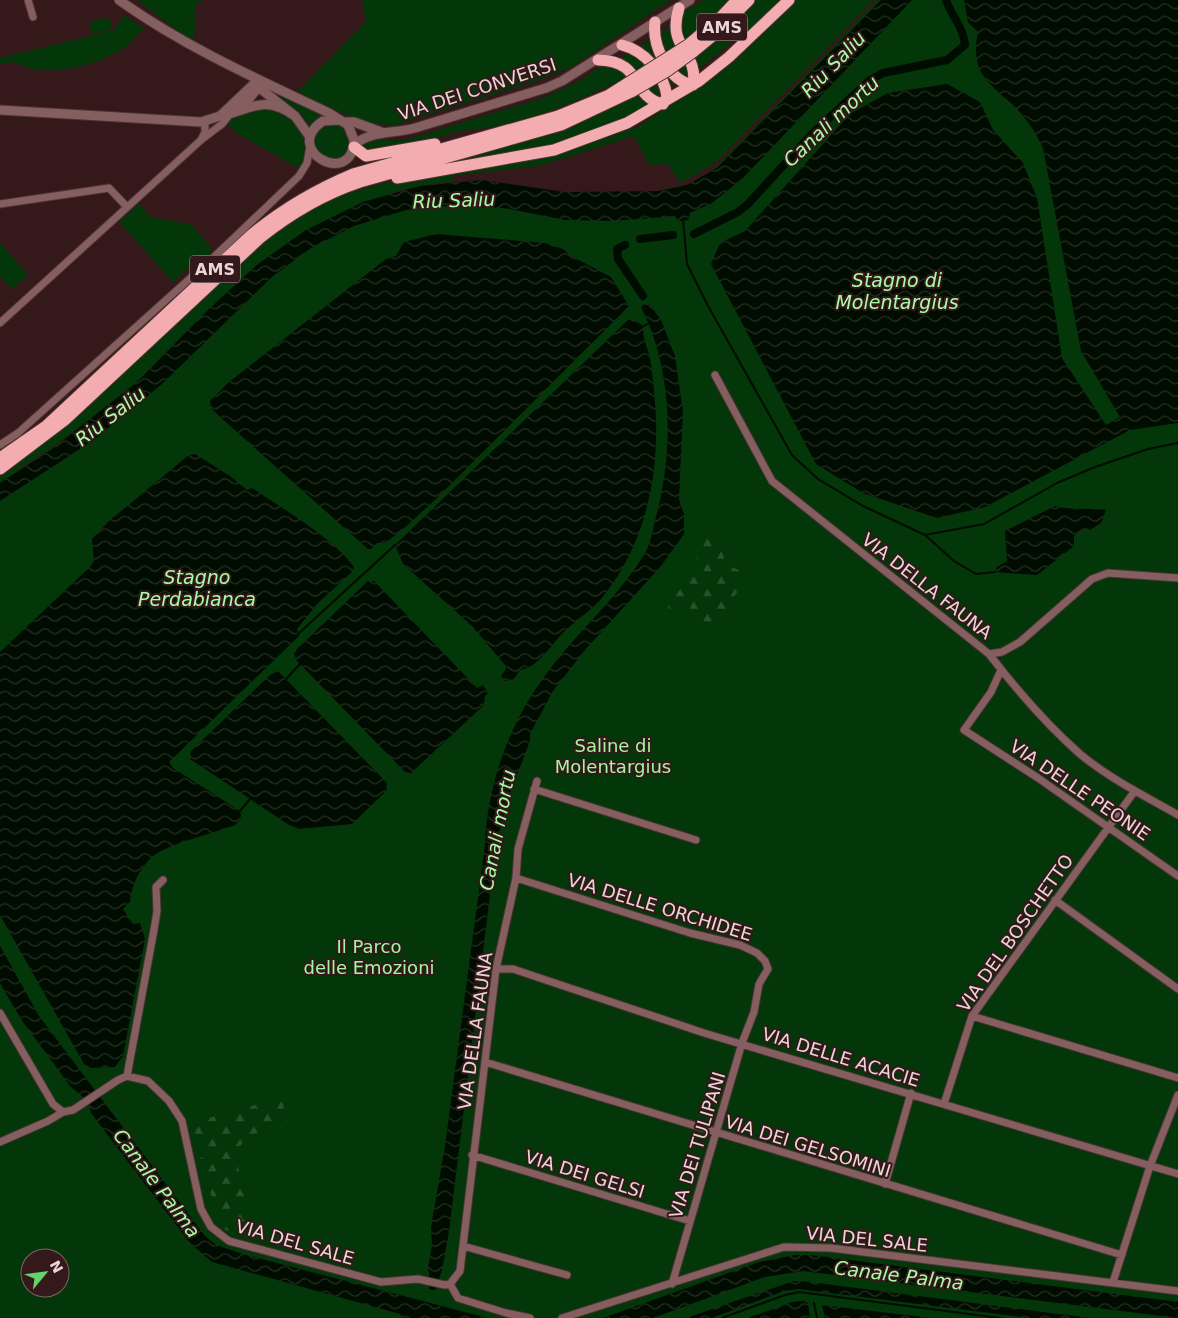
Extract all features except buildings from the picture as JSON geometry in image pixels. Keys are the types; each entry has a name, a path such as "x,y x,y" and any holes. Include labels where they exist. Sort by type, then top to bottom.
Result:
{"highway":[{"name":"AMS","path":"690,48 737,0"},
{"name":"AMS","path":"0,468 66,419 276,226 335,192 381,176 561,125 631,87 690,48 715,34 749,0"},
{"path":"381,176 388,180 569,146 627,123 693,85 729,57 789,0"},
{"path":"679,8 675,30 678,41 694,68 693,85"},
{"path":"655,22 654,34 661,55 675,76 686,84 693,85"},
{"path":"622,45 638,51 661,77 666,86 667,97 663,104"},
{"path":"598,60 621,64 628,68 649,97 653,101 663,104"},
{"name":"AMS","path":"0,458 46,426 250,236 285,209 324,186 353,174 558,116 631,87"},
{"path":"354,146 366,156 439,143 449,147"}],"street":[{"path":"28,0 33,17"},
{"path":"119,0 172,36 342,122 353,134 354,146"},
{"name":"VIA DEI CONVERSI","path":"342,122 354,122 384,133 415,128 546,88 598,60 690,0"},
{"path":"0,110 189,123 205,122 230,114 240,108 257,89 258,80"},
{"path":"258,80 265,92 295,116 316,157 329,164 344,161 362,138 384,133"},
{"path":"220,116 258,80"},
{"path":"240,108 267,103 284,108 295,116"},
{"path":"0,322 201,140 222,124 230,114"},
{"path":"329,114 354,122"},
{"path":"0,445 26,426 299,176 307,163 310,142 315,128 323,121 342,122"},
{"path":"201,140 205,132 205,122"},
{"path":"0,204 110,188 127,207"},
{"name":"VIA DELLA FAUNA","path":"715,375 772,481 989,654 1002,652 1020,642 1092,579 1108,573 1178,578"},
{"path":"989,654 1001,670 1081,754 1134,792 1178,816"},
{"name":"VIA DELLE PEONIE","path":"1001,670 991,692 964,730 1108,826 1178,876"},
{"name":"VIA DELLA FAUNA","path":"450,1284 460,1271 472,1155 496,970 516,878 518,850 537,781"},
{"path":"534,790 696,840"},
{"name":"VIA DEL BOSCHETTO","path":"944,1104 972,1016 1134,792"},
{"name":"VIA DELLE ORCHIDEE","path":"516,878 655,922 740,945 757,953 765,961 768,969 759,984 754,1012 742,1043"},
{"path":"0,1142 48,1121 63,1112 73,1110 127,1076 154,930 157,903 156,887 163,880"},
{"path":"1055,900 1178,989"},
{"name":"VIA DELLE ACACIE","path":"496,970 514,969 612,1004 1178,1174"},
{"path":"0,1013 53,1104 63,1112"},
{"path":"972,1016 1178,1078"},
{"name":"VIA DEI TULIPANI","path":"672,1284 742,1043"},
{"name":"VIA DEI GELSOMINI","path":"485,1062 716,1134 1032,1226 1122,1255"},
{"name":"VIA DEL SALE","path":"127,1076 148,1081 156,1087 182,1121 200,1209 211,1227 228,1241 381,1282 426,1280 450,1284"},
{"path":"885,1184 911,1093"},
{"path":"1113,1282 1150,1166 1178,1095"},
{"name":"VIA DEI GELSI","path":"472,1155 690,1221"},
{"path":"463,1246 567,1275"},
{"name":"VIA DEL SALE","path":"562,1318 784,1247 831,1248 1178,1291"},
{"path":"450,1284 458,1298 506,1314 530,1318"}],"green space":[{"path":"137,0 203,0 196,4 194,43"},
{"path":"362,0 671,0 572,67 537,81 396,125 358,119 297,92 366,22"},
{"path":"703,0 728,0 709,20 683,41 679,29 683,12"},
{"path":"756,0 784,0 699,69 694,57 730,27"},
{"name":"Saline di Molentargius","path":"794,0 874,0 719,159 704,170 680,183 668,164 649,165 634,136 539,166 453,176 454,181 385,194 571,195 659,191 689,185 712,171 878,0 1178,0 1178,1318 0,1318 0,486 89,421 0,483 0,477 74,419 273,233 294,218 329,200 388,182 561,152 637,127 710,80"},
{"path":"124,15 144,29 124,48 103,59 68,69 56,70 33,69 14,63 0,64 0,58 114,30"},
{"path":"109,17 112,29 92,34 89,22"},
{"path":"671,26 693,69 684,77 664,53 659,33"},
{"path":"652,38 677,82 671,86 650,55 639,46"},
{"path":"631,52 637,54 664,91 655,96 631,66 621,58"},
{"path":"602,65 621,66 649,105 604,127 557,145 439,165 566,128 635,97 626,78 567,104 505,125 456,132 395,147 382,149 363,148 364,142 409,139 542,98 579,81"},
{"path":"268,90 322,115 322,117 310,127 299,111"},
{"path":"256,106 284,111 292,115 302,128 305,154 301,170 235,132 227,123 239,113"},
{"path":"332,125 344,130 349,142 344,154 332,159 320,154 315,142 320,130"},
{"path":"139,203 149,216 192,225 213,250 203,260 199,257 173,282 119,222"},
{"path":"0,243 28,275 12,289 0,277"},
{"path":"705,534 716,534 725,559 732,567 739,570 743,586 735,595 728,613 719,609 714,616 709,632 700,626 686,606 671,616 668,606 676,593 688,583"},
{"path":"284,1097 283,1126 269,1137 262,1134 252,1134 234,1152 227,1150 238,1164 240,1181 245,1196 246,1219 250,1221 245,1236 223,1229 233,1218 226,1215 211,1196 210,1184 198,1160 206,1154 206,1148 192,1137 195,1122"}],"water":[{"name":"Riu Saliu","path":"881,0 912,0 743,178 712,203 690,213 689,220 678,221 675,216 613,221 565,220 504,208 437,206 406,210 354,226 311,248 273,276 162,384 95,439 0,501 0,483 52,449 137,382 208,310 258,264 306,230 363,202 420,186 482,180 565,192 659,191 687,185 717,168"},
{"name":"Stagno di Molentargius","path":"964,0 1178,0 1178,423 1130,430 985,507 937,518 863,493 816,464 711,264 720,243 745,231 850,114 888,93 947,84 980,102 993,130 1023,163 1037,198 1062,358 1106,425 1120,417 1081,351 1043,148 1022,114 982,74 976,56 978,32 968,22"},
{"path":"436,234 545,243 563,249 571,256 611,277 629,306 436,499 385,543 377,543 371,549 368,549 218,415 211,408 210,401 229,382 386,259 396,256 404,242"},
{"path":"644,304 649,304 661,320 675,356 683,412 679,499 684,514 684,534 661,566 585,650 553,691 530,734 530,741 510,793 496,845 449,1232 442,1270 435,1290 429,1289 430,1278 428,1268 432,1245 431,1227 445,1146 490,799 496,777 512,733 534,692 559,658 623,585 645,553 652,536 662,491 668,438 665,383 652,331 641,307"},
{"path":"632,319 642,325 650,358 656,419 656,443 651,491 637,537 616,579 601,599 561,634 540,659 527,668 520,670 514,679 504,681 501,676 506,669 505,665 473,627 403,564 395,545 628,320"},
{"name":"Stagno Perdabianca","path":"195,454 230,476 247,490 252,488 306,524 333,545 354,567 351,573 318,603 297,629 299,636 169,762 173,768 237,809 241,814 241,819 235,825 161,851 144,866 136,880 130,902 123,909 133,924 140,923 145,939 123,1056 115,1067 91,1068 84,1064 0,915 0,652 89,568 94,561 92,539 108,522 189,455"},
{"path":"1055,506 1106,510 1101,523 1090,530 1086,528 1074,536 1074,546 1037,575 995,572 997,567 1007,561 1005,531"},
{"path":"368,581 374,581 477,688 483,685 488,693 485,696 484,705 411,773 405,772 297,661 294,654"},
{"path":"278,671 387,783 386,791 352,824 300,829 289,825 190,759 191,751 270,675"},
{"name":"Canale Palma","path":"0,946 39,1016 205,1236 216,1245 246,1255 488,1318 403,1318 400,1314 212,1262 189,1242 91,1113 89,1102 71,1087 23,1022 0,983"},
{"name":"Canale Palma","path":"795,1255 811,1255 1178,1302 1178,1318 803,1271 765,1277 653,1318 603,1318 759,1262"},
{"path":"794,1281 1090,1318 1029,1318 798,1289 784,1291 712,1318 686,1318"},
{"path":"803,1301 808,1303 810,1318 748,1318 792,1302"},
{"path":"822,1305 931,1318 825,1318"}],"waterway":[{"name":"Canali mortu","path":"694,234 738,212 748,204 813,133 870,80 883,73 947,60 965,45 960,27 946,0"},
{"path":"683,219 687,264 708,306 792,455 818,479 863,506 925,535 954,561 976,574 995,572"},
{"name":"Canali mortu","path":"640,239 673,235"},
{"name":"Canali mortu","path":"625,245 617,249 618,259 643,296"},
{"path":"642,327 651,322"},
{"path":"925,535 984,524 1057,483 1095,467 1148,449 1178,443"},
{"path":"298,634 395,545"},
{"path":"286,679 300,664"},
{"path":"239,812 251,798"},
{"path":"722,1318 785,1295 799,1292 1000,1318"},
{"path":"814,1303 817,1318"}],"park label":[{"name":"Il Parco delle Emozioni","path":"369,956"}]}
